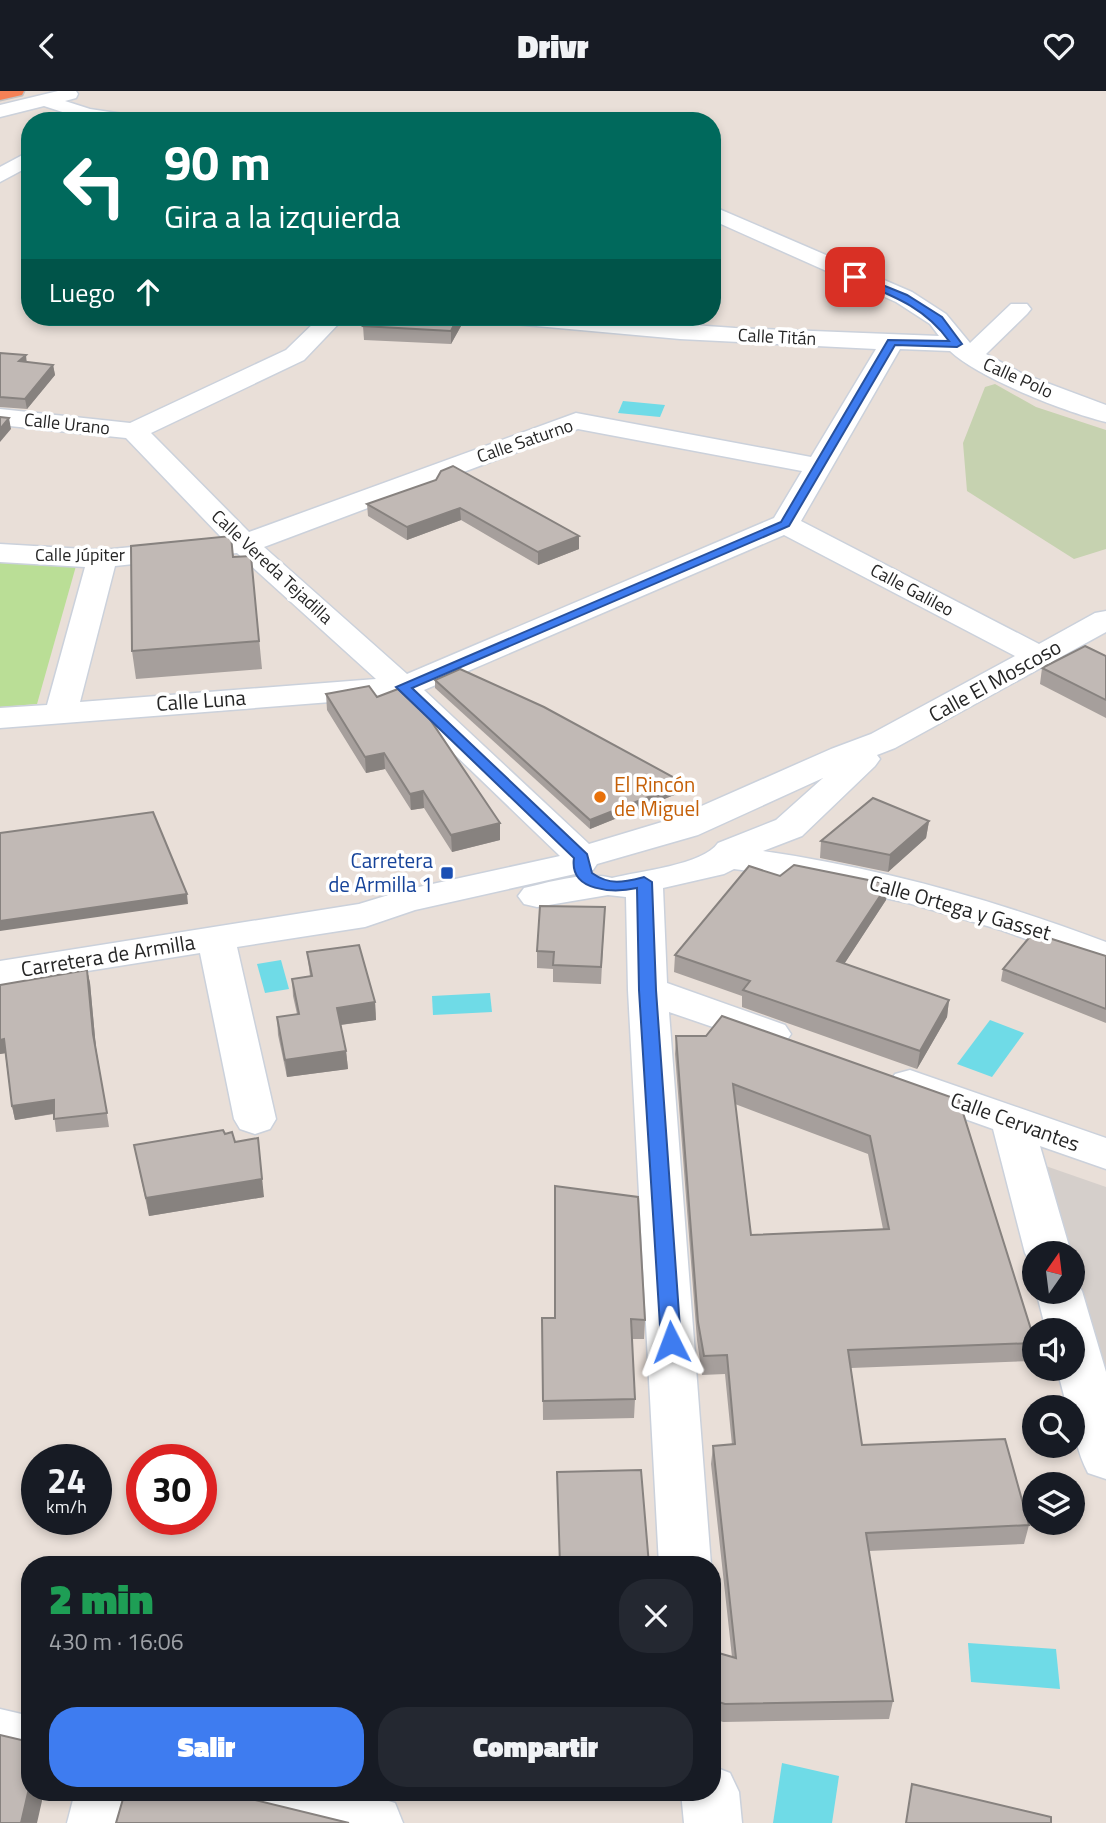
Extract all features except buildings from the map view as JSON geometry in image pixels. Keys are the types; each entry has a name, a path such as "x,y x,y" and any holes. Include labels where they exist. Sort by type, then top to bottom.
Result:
{"highway":[{"path":"0,95 15,91"}],"street":[{"path":"0,111 79,91"},
{"path":"45,100 72,112"},
{"path":"0,176 21,163"},
{"name":"Calle Polo","path":"721,216 904,297 938,319 963,350 1014,379 1106,414"},
{"path":"963,350 1019,309"},
{"path":"134,431 295,355 324,326"},
{"name":"Calle Titán","path":"596,326 892,342 963,350"},
{"path":"785,524 892,342"},
{"name":"Calle Urano","path":"0,417 134,431"},
{"name":"Calle Saturno","path":"244,544 576,421 817,466"},
{"name":"Calle Vereda Tejadilla","path":"134,431 244,544 403,687 588,868"},
{"name":"Calle Galileo","path":"785,524 1040,657"},
{"name":"Calle Luna","path":"0,718 403,687 785,524"},
{"name":"Calle Júpiter","path":"0,553 102,559 244,544"},
{"path":"61,712 102,559"},
{"name":"Calle El Moscoso","path":"588,868 843,755 883,741 1106,620"},
{"name":"Calle El Moscoso","path":"588,868 621,887 711,866 730,854 789,828 883,741"},
{"path":"685,827 712,834 730,854"},
{"name":"Calle Ortega y Gasset","path":"730,854 890,885 1021,924 1106,956"},
{"name":"Carretera de Armilla","path":"0,973 365,915 409,916 588,868"},
{"path":"644,882 648,990 684,1556"},
{"name":"Carretera de Armilla","path":"216,939 255,1119"},
{"path":"648,990 804,1046"},
{"name":"Calle Cervantes","path":"882,1074 1106,1154"},
{"path":"1012,1121 1045,1241"},
{"path":"1085,1373 1100,1415 1106,1459"},
{"path":"0,1735 21,1740"},
{"path":"96,1823 102,1801"},
{"path":"282,1801 374,1823"},
{"path":"711,1801 713,1823"}],"green space":[{"path":"995,384 1036,407 1106,430 1106,549 1074,559 967,491 963,443 985,387"},
{"path":"0,563 76,566 37,704 0,707"}],"shaded area":[{"path":"1040,1164 1106,1187 1106,1395 1102,1394 1085,1330 1085,1318 1082,1318 1078,1304 1085,1304 1085,1241 1062,1241"}],"water":[{"path":"623,401 665,405 660,417 618,413"},
{"path":"281,960 289,989 265,993 257,964"},
{"path":"490,993 492,1012 433,1015 432,996"},
{"path":"990,1020 1024,1033 992,1077 957,1064"},
{"path":"968,1643 1056,1649 1060,1689 971,1682"},
{"path":"782,1763 839,1776 832,1823 773,1823"}],"place":[{"name":"El Rincón de Miguel","path":"600,797"},
{"name":"Carretera de Armilla 1","path":"447,873"}],"route":[{"path":"671,1342 648,990 644,882 621,887 600,886 585,875 580,862 582,857 403,687 785,524 892,342 957,344 938,319 904,297 855,277"}]}
